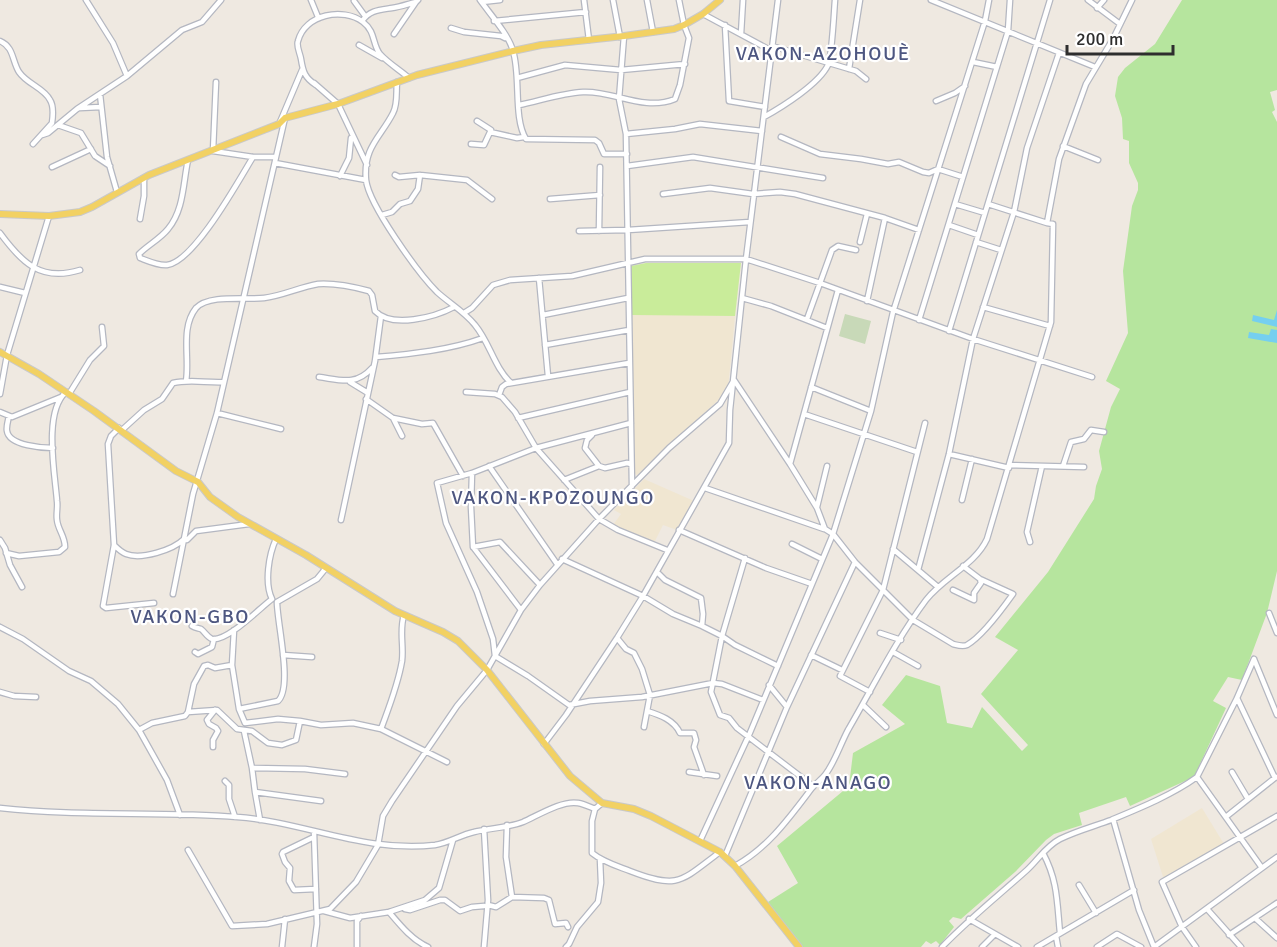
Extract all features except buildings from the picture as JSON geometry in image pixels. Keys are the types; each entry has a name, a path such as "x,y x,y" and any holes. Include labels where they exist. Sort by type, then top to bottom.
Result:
{"main road":[{"path":"0,214 49,216 80,212 144,178 279,124 285,118 338,104 409,78 513,51 541,45 653,32 684,25 704,14 716,2"},
{"path":"3,354 120,429 176,471 198,482 210,497 250,524 404,615 451,636 487,670 570,776 602,803 641,811 722,854 735,866 799,947"}],"street":[{"path":"86,0 113,43 127,76"},
{"path":"42,135 127,76 178,33 202,22 221,0"},
{"path":"311,0 318,18"},
{"path":"481,1 500,0"},
{"path":"584,0 589,40"},
{"path":"613,0 622,36 620,99 627,153 632,486"},
{"path":"647,0 653,32"},
{"path":"519,105 581,92 597,92 634,102 662,102 675,99 685,65 689,38 679,0"},
{"path":"741,34 743,0"},
{"path":"544,744 573,705 643,596 729,443 753,194 778,0"},
{"path":"764,117 787,104 808,87 829,64 835,0"},
{"path":"849,69 860,0"},
{"path":"931,0 1095,67"},
{"path":"700,841 748,735 833,534 871,411 893,312 985,21 989,0"},
{"path":"919,320 1008,32 1010,0"},
{"path":"949,331 1050,0"},
{"path":"1088,0 1120,24"},
{"path":"1097,8 1104,0"},
{"path":"1047,223 1059,159 1086,84 1113,39 1132,0"},
{"path":"354,1 365,16"},
{"path":"362,21 365,16 377,9 392,8 417,1"},
{"path":"394,34 417,1"},
{"path":"481,1 508,39 513,51 524,137"},
{"path":"494,21 586,12"},
{"path":"704,14 772,48 849,69 866,79"},
{"path":"367,166 338,104 302,70 298,40 306,27 318,18 328,15 344,15 362,21 373,33 379,52 409,78"},
{"path":"725,25 729,101 765,107"},
{"path":"450,28 508,39"},
{"path":"0,41 10,48 18,71 27,81 50,98 53,119 33,144"},
{"path":"359,45 392,63"},
{"path":"918,570 949,454 973,339 1014,212 1027,148 1059,53"},
{"path":"972,62 997,67"},
{"path":"517,78 565,65 621,71 685,65"},
{"path":"279,124 302,70"},
{"path":"216,82 213,150 254,157 276,157"},
{"path":"397,82 394,111 373,143 366,180 382,215 425,278 475,325 504,376 511,383"},
{"path":"936,100 955,93 965,86"},
{"path":"100,94 110,166 117,192"},
{"path":"77,109 101,107"},
{"path":"173,594 184,539 217,413 285,118"},
{"path":"477,121 491,130 490,132 518,138 595,140 604,154 627,153"},
{"path":"58,124 81,133 95,156 110,166"},
{"path":"626,134 700,124 762,131"},
{"path":"471,144 483,145 490,132"},
{"path":"340,176 349,158 352,135"},
{"path":"781,137 827,156 888,164 899,162 916,170 929,173 938,169 963,177"},
{"path":"1063,146 1098,160"},
{"path":"52,167 91,149"},
{"path":"188,160 176,218 162,236 139,254 140,258 167,265 176,262 190,250 254,157"},
{"path":"627,166 693,157 823,178"},
{"path":"275,163 366,180"},
{"path":"599,231 600,167"},
{"path":"382,215 410,201 418,189 420,175"},
{"path":"395,176 420,175 467,180 492,199"},
{"path":"140,219 144,178"},
{"path":"663,194 710,188 753,194 780,192 795,194 885,218 919,230"},
{"path":"550,199 600,195"},
{"path":"955,204 985,213"},
{"path":"735,866 751,857 795,813 830,766 893,652 927,598 979,552 987,539 1050,326 1053,224 988,204"},
{"path":"860,242 867,214"},
{"path":"0,393 3,354 49,216"},
{"path":"867,301 885,218"},
{"path":"579,231 750,222"},
{"path":"949,225 978,235"},
{"path":"0,233 8,246 44,273 59,274 80,270"},
{"path":"976,242 1001,250"},
{"path":"807,319 828,258 835,247 856,250"},
{"path":"464,314 493,285 523,279 572,276 645,259 746,259 820,283 893,312 1092,377"},
{"path":"540,278 548,376"},
{"path":"186,381 186,340 189,326 196,309 209,300 265,298 318,284 327,284 369,291 375,311 381,316 393,319 415,319 454,307"},
{"path":"0,287 25,293"},
{"path":"790,464 838,290"},
{"path":"543,315 628,298"},
{"path":"742,298 771,306 827,328"},
{"path":"983,307 1050,326"},
{"path":"341,520 376,357 381,316"},
{"path":"6,553 19,556 64,550 65,541 57,521 58,504 54,485 54,413 90,360 104,346 102,327"},
{"path":"545,345 629,330"},
{"path":"376,357 426,351 483,338"},
{"path":"499,395 502,387 511,383 629,363"},
{"path":"319,377 348,381 362,378 374,366"},
{"path":"734,380 817,508 825,529"},
{"path":"188,850 232,926 267,924 330,909 351,888 378,844 383,816 458,706 487,670 521,610 540,585 598,519 669,448 720,404 734,380"},
{"path":"348,381 368,393"},
{"path":"154,603 106,608 103,606 114,545 108,444 111,436 162,399 173,383 224,382"},
{"path":"811,387 871,411"},
{"path":"466,392 499,395 510,406 536,448 598,519 618,530 667,550"},
{"path":"518,418 630,392"},
{"path":"0,412 12,417 65,394"},
{"path":"366,399 393,418 422,424 433,423 463,476"},
{"path":"217,413 281,429"},
{"path":"804,414 917,452"},
{"path":"9,416 7,432 18,443 53,448"},
{"path":"393,418 402,436"},
{"path":"495,656 493,639 477,592 446,524 437,483 472,473 536,448 631,423"},
{"path":"870,692 840,676 883,590 925,423"},
{"path":"1063,466 1071,442 1084,439 1091,430 1104,432"},
{"path":"594,433 587,440 585,448 599,466 605,468 631,464"},
{"path":"949,454 1009,466 1084,467"},
{"path":"962,500 972,459"},
{"path":"489,466 557,564"},
{"path":"564,480 599,466"},
{"path":"817,508 827,466"},
{"path":"1030,542 1027,532 1042,466"},
{"path":"472,473 473,547 521,610"},
{"path":"705,488 825,529 833,534 855,562 912,620 953,644 966,645 987,627 1013,594 980,579 963,566"},
{"path":"114,545 120,551 132,556 157,553 177,546 196,531 250,524"},
{"path":"679,530 812,584"},
{"path":"238,709 278,701 284,691 283,655 274,600 269,592 268,582 272,547 276,538"},
{"path":"0,540 22,587"},
{"path":"473,547 500,542 540,585"},
{"path":"792,544 822,559"},
{"path":"893,549 938,587"},
{"path":"745,558 722,636 711,692 720,715 729,718 737,728 813,786"},
{"path":"562,559 643,596 673,614 702,626 777,666"},
{"path":"602,803 596,809 592,821 591,850 600,859 651,879 674,882 687,877 722,854 855,562"},
{"path":"214,639 234,630 274,600 317,579 326,568"},
{"path":"659,574 665,580 701,598 704,614 702,626"},
{"path":"953,590 974,600 974,593 981,583 980,579"},
{"path":"1269,614 1277,633"},
{"path":"381,729 400,669 401,629 404,615"},
{"path":"192,626 201,629 214,639"},
{"path":"0,627 23,639 69,671 92,681 118,704 139,730 167,780 180,815"},
{"path":"234,630 232,665 238,709 245,723 278,719 321,725 353,723 381,729 447,762"},
{"path":"880,633 901,640"},
{"path":"617,638 637,658 650,695 644,727"},
{"path":"195,652 198,654 206,652 212,647 214,639"},
{"path":"893,652 918,666"},
{"path":"283,655 312,657"},
{"path":"811,655 842,670"},
{"path":"495,656 569,705 650,695 712,683 722,684 763,700"},
{"path":"942,947 969,919 1009,886 1050,845 1062,838 1113,819 1186,785 1197,777 1254,659 1277,715"},
{"path":"139,730 152,723 185,716 199,670 205,665 215,668 232,665"},
{"path":"769,685 787,707"},
{"path":"0,692 36,698"},
{"path":"1227,816 1276,777 1237,698"},
{"path":"863,705 886,727"},
{"path":"213,747 213,740 218,731 208,724 207,720 215,710"},
{"path":"188,712 220,711 232,725 244,731 252,731 268,743 282,745 296,740 300,721"},
{"path":"647,711 665,717 680,733 694,733 696,740 694,747 704,775"},
{"path":"244,731 260,820"},
{"path":"252,768 304,769 345,774"},
{"path":"689,771 717,776"},
{"path":"1232,772 1248,799"},
{"path":"1197,777 1262,868"},
{"path":"225,781 229,785 229,799 235,817"},
{"path":"255,792 321,801"},
{"path":"0,808 95,815 235,817 260,820 314,835 356,842 435,845 484,829 522,822 535,814 576,802 596,809"},
{"path":"1196,947 1182,927 1162,882 1277,816"},
{"path":"1113,819 1139,910 1154,947 1277,857"},
{"path":"507,825 506,857 512,897"},
{"path":"484,829 486,906 484,947"},
{"path":"314,835 317,913 314,947"},
{"path":"314,835 282,854 290,868 289,881 294,890 316,889"},
{"path":"324,911 350,918 389,912 425,900 440,888 453,840"},
{"path":"1043,853 1051,868 1057,889 1058,947"},
{"path":"566,947 577,927 598,902 601,882 600,859"},
{"path":"1079,885 1096,914"},
{"path":"1037,947 1134,890"},
{"path":"402,908 410,910 445,900 460,911 472,907 496,907 512,897 549,900 555,924 566,923 568,927"},
{"path":"1229,936 1277,903"},
{"path":"1208,909 1229,936 1241,947"},
{"path":"389,912 420,943 428,947"},
{"path":"357,947 357,921 361,916"},
{"path":"282,947 285,919"},
{"path":"969,919 1018,947"},
{"path":"1256,919 1277,938"},
{"path":"982,947 995,934"},
{"path":"1097,947 1117,934 1141,947"}],"shaded area":[{"path":"631,315 735,316 728,389 637,475 635,474"},
{"path":"644,479 694,501 677,530 663,525 654,543 613,525 621,514 614,510"},
{"path":"1202,808 1224,844 1164,880 1151,839"}],"green space":[{"path":"1182,0 1277,0 1277,90 1270,92 1275,110 1272,112 1277,122 1277,571 1267,613 1242,680 1228,677 1213,701 1226,708 1194,777 1130,806 1126,797 1079,813 1082,825 1054,834 961,919 953,917 949,921 954,927 940,945 936,941 931,944 926,941 921,947 801,947 768,902 798,883 777,846 849,786 853,753 905,724 882,705 906,675 940,686 947,723 972,728 982,707 1022,751 1028,745 981,694 1018,650 995,637 1048,572 1094,499 1102,469 1099,451 1111,407 1120,389 1106,381 1128,333 1123,271 1132,206 1138,190 1138,183 1129,163 1129,141 1123,139 1122,118 1115,96 1118,77 1125,68 1155,44"},
{"path":"646,263 741,263 735,316 631,315 631,266"},
{"path":"845,314 871,321 865,344 839,336"}],"water":[{"path":"1277,310 1277,327 1252,321 1253,315 1274,320"},
{"path":"1271,329 1277,330 1277,343 1248,338 1249,332 1269,335"}],"district":[{"name":"VAKON-AZOHOUÈ","path":"823,53"},
{"name":"VAKON-KPOZOUNGO","path":"553,497"},
{"name":"VAKON-GBO","path":"190,616"},
{"name":"VAKON-ANAGO","path":"818,782"}]}
